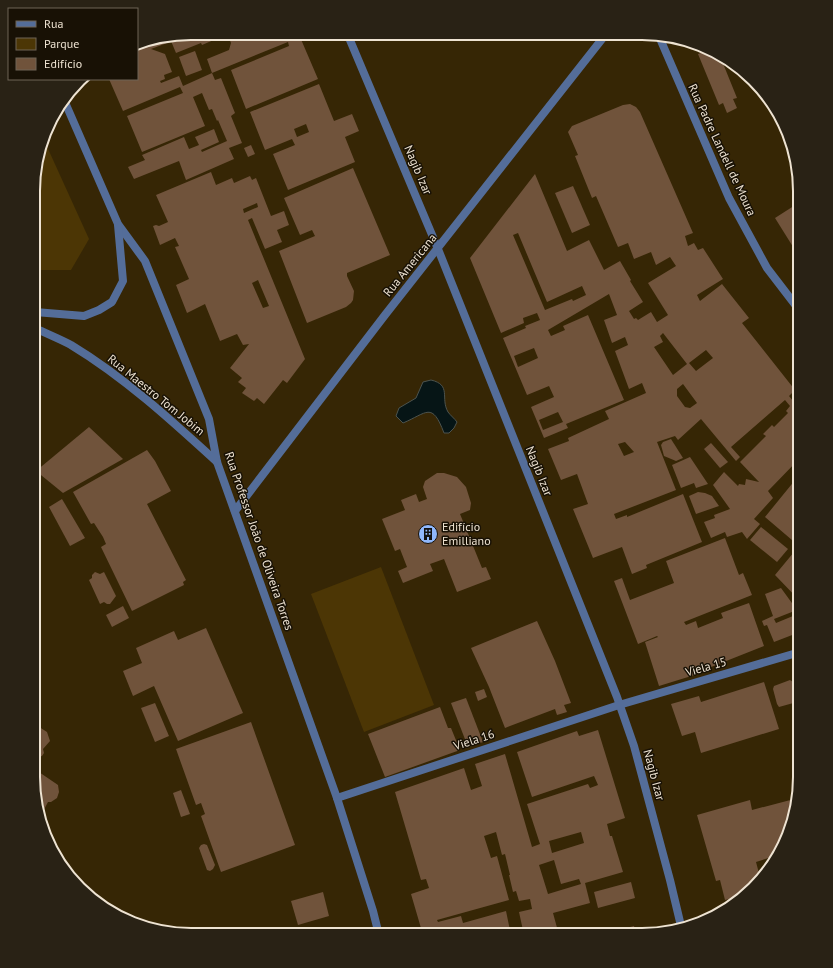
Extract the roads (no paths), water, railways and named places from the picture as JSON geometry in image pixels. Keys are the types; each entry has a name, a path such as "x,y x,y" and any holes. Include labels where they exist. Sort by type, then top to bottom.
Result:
{"street":[{"name":"Nagib Izar","path":"350,40 438,249 617,697 634,746 670,880 679,923"},
{"name":"Rua Americana","path":"235,512 385,315 601,40"},
{"name":"Rua Padre Landell de Moura","path":"661,41 729,198 767,268 793,302"},
{"name":"Rua Professor João de Oliveira Torres","path":"66,105 118,224 145,261 209,419 217,462 337,798 377,928"},
{"path":"40,312 84,316 99,310 112,302 123,281 118,224"},
{"name":"Rua Maestro Tom Jobim","path":"40,330 70,345 123,381 178,426 217,462"},
{"name":"Viela 15","path":"619,706 793,654"},
{"name":"Viela 16","path":"337,798 619,706"}],"place":[{"name":"Edifício Emilliano","path":"428,534"}]}
